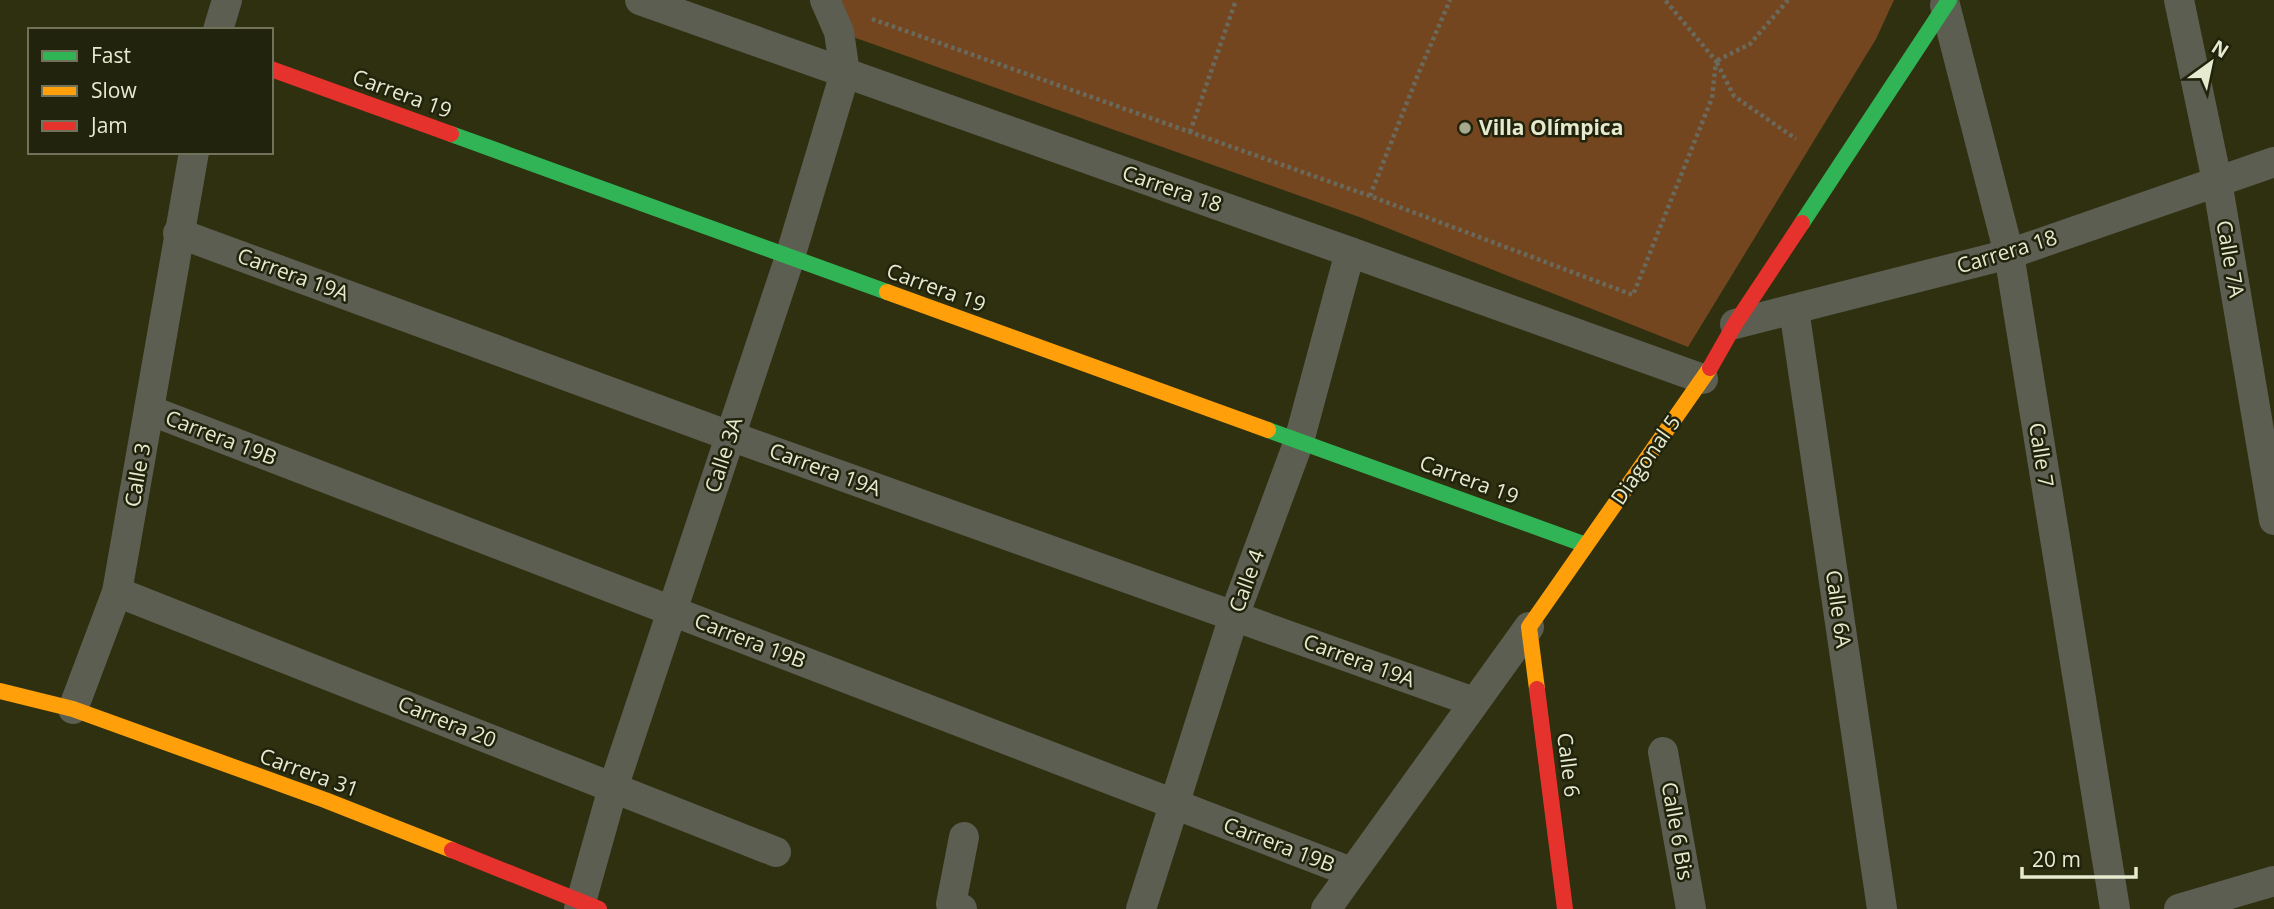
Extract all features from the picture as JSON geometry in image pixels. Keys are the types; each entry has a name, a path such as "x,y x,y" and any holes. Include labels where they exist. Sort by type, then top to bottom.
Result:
{"street":[{"path":"219,28 227,0"},
{"name":"Carrera 18","path":"640,0 1703,379"},
{"name":"Calle 3A","path":"586,906 614,788 790,257 845,73 839,32 825,0"},
{"name":"Calle 7A","path":"2179,0 2217,181 2274,520"},
{"name":"Calle 7","path":"1947,3 2009,254 2115,909"},
{"name":"Diagonal 5","path":"1326,909 1703,379 1735,324 1947,3"},
{"name":"Carrera 19","path":"273,70 1586,545"},
{"name":"Calle 3","path":"73,709 117,592 194,154"},
{"name":"Carrera 18","path":"1735,324 2009,254 2274,162"},
{"name":"Carrera 19A","path":"178,233 730,436 1474,702"},
{"name":"Calle 4","path":"1141,909 1234,616 1299,441 1350,252"},
{"name":"Calle 6A","path":"1794,309 1882,909"},
{"name":"Carrera 19B","path":"149,410 1351,873"},
{"name":"Carrera 20","path":"117,592 776,852"},
{"name":"Calle 6","path":"1528,627 1565,909"},
{"name":"Carrera 31","path":"0,691 73,709 325,800 586,906"},
{"name":"Calle 6 Bis","path":"1663,752 1691,909"},
{"path":"956,907 964,836"},
{"path":"2179,909 2274,881"}],"path":[{"path":"1190,132 1236,0"},
{"path":"1370,196 1450,0"},
{"path":"1665,0 1716,61 1734,96 1796,139"},
{"path":"1716,61 1750,44 1788,0"},
{"path":"866,17 1370,196 1633,295 1712,98 1716,61"}],"shaded area":[{"name":"Villa Olímpica","path":"814,0 1894,0 1876,39 1688,347 1362,218 839,32"}],"traffic: fast":[{"path":"1802,223 1949,0"},
{"path":"451,134 887,292"},
{"path":"1268,430 1586,545"}],"traffic: slow":[{"path":"887,292 1268,430"},
{"path":"1537,689 1529,627 1710,368"},
{"path":"0,691 73,709 325,800 452,850"}],"traffic: jam":[{"path":"273,70 451,134"},
{"path":"1710,368 1735,324 1802,223"},
{"path":"1537,689 1565,909"},
{"path":"452,850 599,909"}],"place":[{"name":"Villa Olímpica","path":"1465,128"}]}
